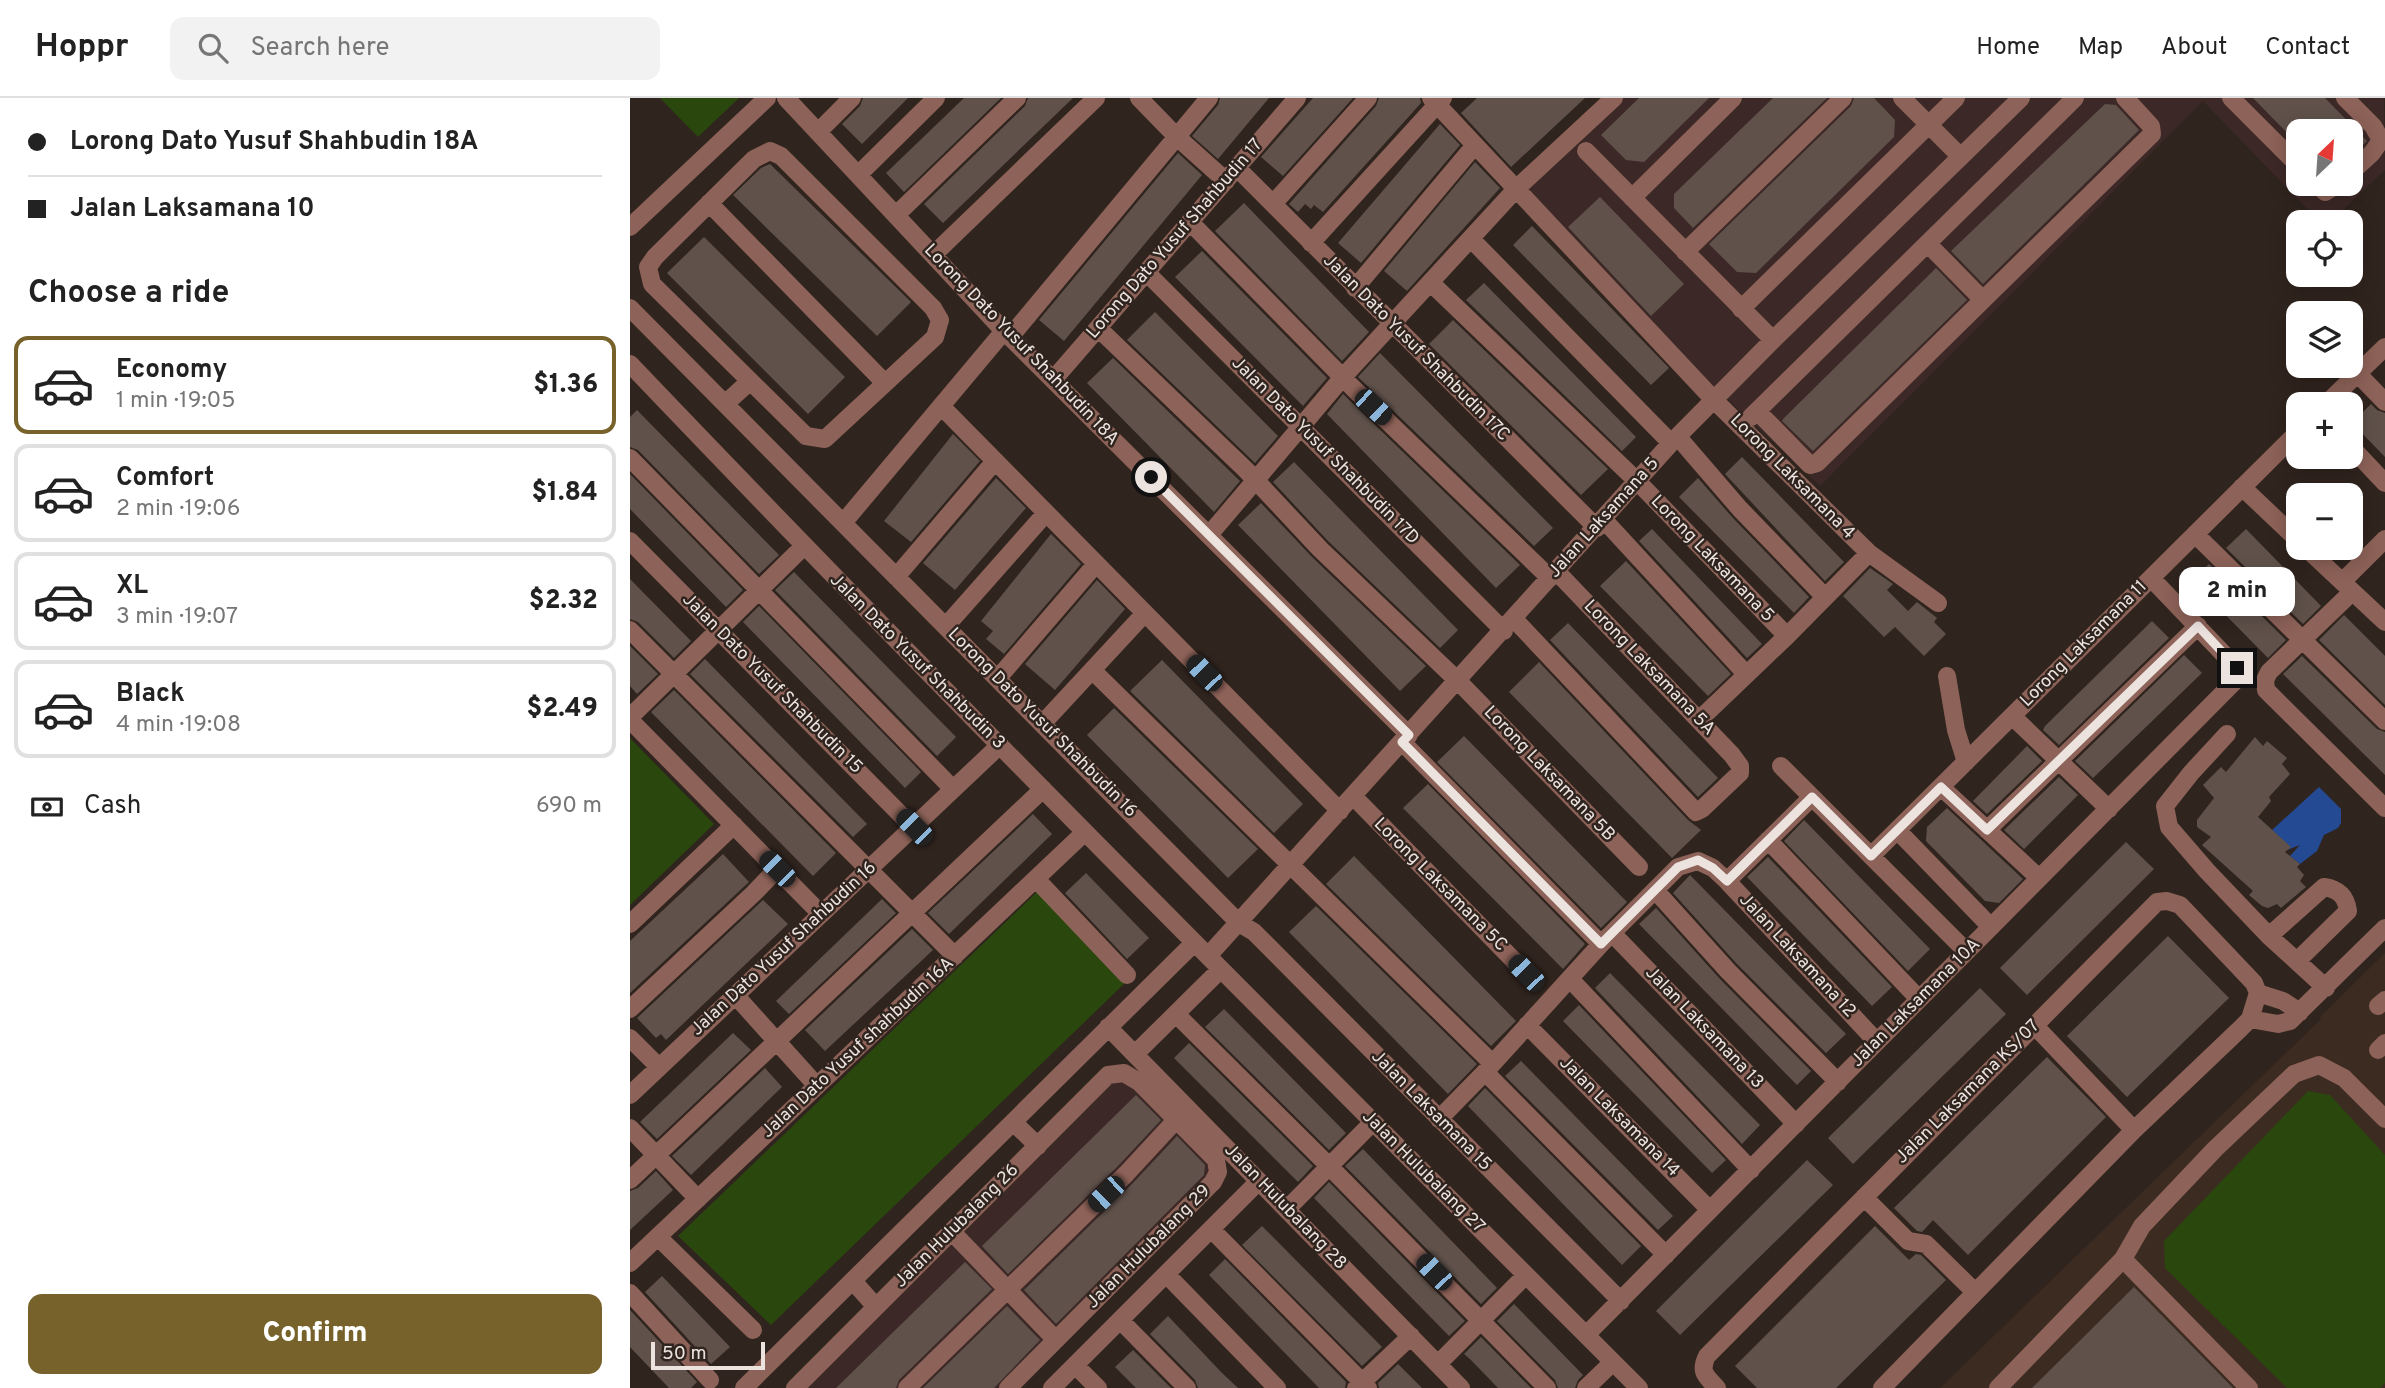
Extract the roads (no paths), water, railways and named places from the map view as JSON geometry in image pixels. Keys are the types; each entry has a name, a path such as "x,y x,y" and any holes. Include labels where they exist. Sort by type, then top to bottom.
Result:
{"street":[{"path":"630,226 767,98"},
{"name":"Lorong Dato Yusuf Shahbudin 18A","path":"786,98 1007,334 1209,535 1406,738"},
{"path":"818,132 852,98"},
{"path":"858,175 936,98"},
{"path":"896,215 1017,98"},
{"path":"933,255 1096,98"},
{"name":"Jalan Dato Yusuf Shahbudin 17C","path":"1139,98 1177,137 1273,204 1355,288 1600,524 1746,674"},
{"path":"630,309 843,523 1209,98"},
{"name":"Lorong Dato Yusuf Shahbudin 17","path":"1053,380 1297,98"},
{"path":"1273,204 1368,98"},
{"path":"1209,535 1343,377 1517,188 1614,98"},
{"path":"1632,198 1733,98"},
{"path":"1685,252 1843,98"},
{"path":"1902,98 1961,157"},
{"path":"1741,309 1956,98"},
{"name":"Jalan Laksamana 5","path":"1135,1054 1176,1014 1240,923 1674,440 2021,98"},
{"path":"1741,426 2075,98"},
{"path":"1757,411 1810,465 1817,463 2152,134 2151,126 2125,98"},
{"path":"2231,98 2286,153"},
{"path":"2346,98 2373,126 2381,139 2363,161"},
{"path":"1311,243 1437,100"},
{"name":"Lorong Laksamana 4","path":"1437,100 1525,200 1714,400 1869,553 1938,603"},
{"path":"1355,288 1475,145"},
{"path":"770,151 781,156 933,308 940,320 934,337 825,439 806,436 726,360 652,284 648,267 754,159 770,151"},
{"path":"1586,151 1773,340"},
{"path":"709,203 885,383"},
{"name":"Lorong Laksamana 5A","path":"1190,222 1343,377 1553,575 1699,720 1740,766"},
{"path":"1471,239 1674,440 1825,597"},
{"path":"1928,244 1983,300"},
{"name":"Jalan Dato Yusuf Shahbudin 17D","path":"1146,272 1301,428 1509,625 1696,812 1702,810 1740,773 1740,766"},
{"name":"Lorong Laksamana 5","path":"1431,283 1638,482 1787,636"},
{"name":"Lorong Laksamana 5B","path":"1098,328 1118,344 1320,549 1458,681 1639,867"},
{"path":"2363,368 2385,347"},
{"path":"702,381 726,360"},
{"name":"Jalan Dato Yusuf Shahbudin 3","path":"630,364 804,546 1214,963"},
{"path":"2338,392 2353,378"},
{"path":"2363,378 2385,402"},
{"path":"725,404 749,382"},
{"path":"941,406 1340,811"},
{"name":"Lorong Laksamana 11","path":"1871,856 2286,444"},
{"path":"630,458 953,789"},
{"path":"2363,460 2385,483"},
{"path":"896,577 995,461"},
{"path":"2242,487 2286,529"},
{"path":"946,626 1046,513"},
{"name":"Lorong Dato Yusuf Shahbudin 16","path":"843,523 1240,923"},
{"path":"2195,534 2385,721"},
{"path":"2385,539 2303,640 2269,672 2265,680 2266,690 2385,808"},
{"name":"Jalan Dato Yusuf Shahbudin 15","path":"630,541 914,827"},
{"path":"804,546 630,718 821,914"},
{"path":"1699,720 1869,553"},
{"path":"2319,560 2384,621"},
{"path":"998,678 1096,564"},
{"path":"1987,830 2198,626 2151,578"},
{"path":"1043,723 1145,613"},
{"name":"Jalan Laksamana 10A","path":"1586,1335 2238,678 2237,668 2198,626"},
{"path":"630,630 955,956"},
{"path":"1093,670 1291,866 1488,1067 1666,1255"},
{"path":"1947,676 1956,730 1966,762"},
{"path":"2012,716 2109,809"},
{"path":"2227,734 2165,806 2169,827 2269,936 2326,988"},
{"name":"Jalan Laksamana 13","path":"1406,738 1796,1124"},
{"name":"Jalan Dato Yusuf Shahbudin 16","path":"630,1094 1000,745"},
{"path":"1782,766 1966,951"},
{"path":"1941,787 2039,878"},
{"path":"630,1180 1043,789"},
{"name":"Lorong Laksamana 5C","path":"1353,796 1526,973"},
{"path":"1727,881 1812,797"},
{"path":"630,924 734,825"},
{"path":"1898,830 1991,927"},
{"name":"Jalan Dato Yusuf shahbudin 16A","path":"630,1263 1085,832"},
{"path":"1768,841 1919,999"},
{"name":"Jalan Laksamana 12","path":"1655,890 1678,867 1698,860 1713,868 1877,1042"},
{"path":"630,1009 777,869"},
{"path":"1037,878 1127,975"},
{"path":"2269,936 2324,887 2334,888 2347,901 2348,911 2298,960"},
{"path":"1438,1119 1655,890 1728,971 1838,1082"},
{"name":"Jalan Laksamana KS/07","path":"1717,1388 1705,1376 1703,1366 1707,1356 2157,902 2167,901 2180,905 2254,983 2258,993"},
{"name":"Jalan Laksamana 15","path":"1240,923 1254,932 1620,1301"},
{"path":"2250,1019 2278,1024 2290,1021 2385,928"},
{"path":"755,1384 853,1280 1194,943"},
{"name":"Jalan Hulubalang 27","path":"1214,963 1639,1388"},
{"path":"1570,979 1751,1170"},
{"path":"1882,1388 2133,1130 2250,1019 2258,993 2303,1009"},
{"path":"735,995 817,1086"},
{"path":"1176,1014 1547,1388"},
{"name":"Jalan Laksamana 14","path":"1527,1024 1710,1210"},
{"path":"2034,1025 2133,1130"},
{"name":"Jalan Hulubalang 28","path":"1108,1027 1461,1388"},
{"path":"630,1038 659,1067"},
{"path":"1998,1388 2123,1259 2142,1226 2215,1149 2294,1074 2319,1065 2344,1078 2385,1119"},
{"name":"Jalan Hulubalang 29","path":"1008,1388 1149,1248 1213,1182 1218,1172 1216,1160 1139,1082 1124,1073"},
{"name":"Jalan Hulubalang 26","path":"795,1388 1108,1075 1124,1073"},
{"path":"907,1388 1126,1174 1177,1120"},
{"path":"1013,1122 1038,1146"},
{"path":"1287,1209 1373,1122"},
{"path":"630,1128 698,1199"},
{"name":"Jalan Hulubalang 29","path":"1052,1388 1259,1181"},
{"path":"1864,1196 1908,1241 1926,1244 1975,1292"},
{"path":"1211,1229 1362,1386 1411,1336"},
{"path":"952,1232 1056,1340"},
{"path":"658,1237 753,1330"},
{"path":"1149,1248 1168,1272 1277,1388"},
{"path":"2123,1259 2249,1388"},
{"path":"1438,1364 1526,1275"},
{"path":"853,1280 876,1307"},
{"path":"630,1293 710,1380"},
{"path":"1120,1320 1187,1388"},
{"path":"1586,1388 1613,1362"},
{"path":"1075,1365 1098,1388"}],"water":[{"path":"2319,787 2341,809 2341,823 2338,828 2324,835 2317,851 2300,864 2290,856 2300,845 2287,850 2290,847 2272,830"}]}
